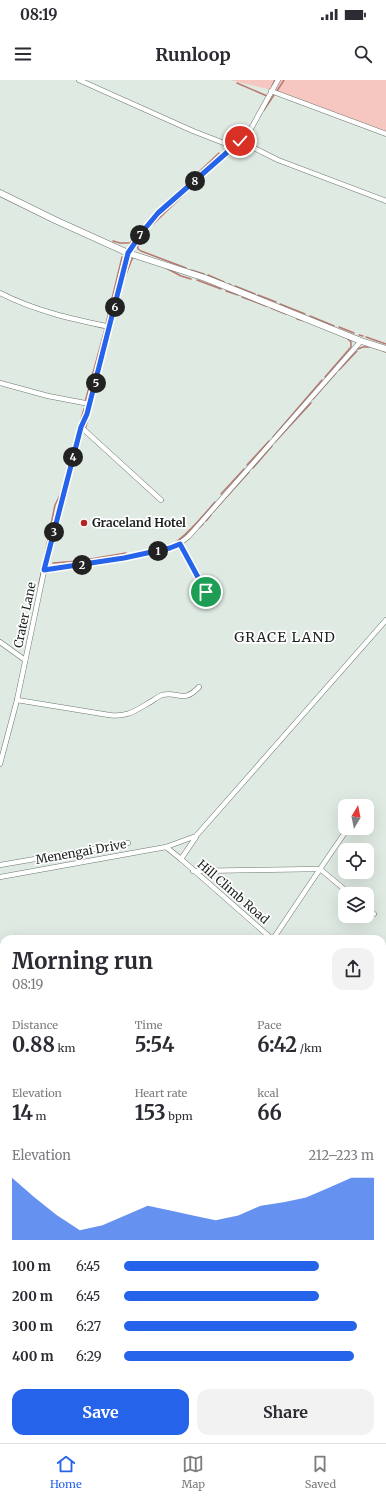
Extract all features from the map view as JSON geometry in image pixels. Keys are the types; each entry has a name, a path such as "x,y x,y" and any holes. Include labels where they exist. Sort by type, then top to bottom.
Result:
{"street":[{"path":"79,80 193,131 229,145 232,148"},
{"name":"Crater Lane","path":"0,764 17,700 44,570 81,427 90,404 128,253 158,213 248,134 278,80"},
{"path":"271,91 386,134"},
{"path":"240,141 278,160 386,201"},
{"path":"0,192 55,220 128,253 205,278 361,341 386,349"},
{"path":"0,293 17,302 41,311 110,327"},
{"path":"44,570 124,558 170,548 180,544 189,536 361,341"},
{"path":"0,383 48,396 90,404"},
{"path":"81,427 161,500"},
{"path":"180,544 206,592"},
{"path":"181,859 196,836 386,620"},
{"path":"0,642 25,660"},
{"path":"17,700 115,716 124,716 131,714 161,696 190,696 199,688"},
{"path":"276,935 343,835"},
{"name":"Menengai Drive","path":"0,877 166,847 196,836"},
{"path":"0,865 128,843"},
{"name":"Hill Climb Road","path":"166,847 268,935"},
{"path":"193,871 320,869 342,887"}],"shaded area":[{"path":"230,80 386,80 386,132 276,91"}],"waterway":[{"path":"272,86 275,80"},
{"path":"277,91 284,80"},
{"path":"237,83 267,96"},
{"path":"264,110 274,95"},
{"path":"233,144 249,127"},
{"path":"236,148 239,145"},
{"path":"147,230 203,176 234,150"},
{"path":"168,201 219,153"},
{"path":"220,156 224,153"},
{"path":"113,241 130,243 148,221"},
{"path":"137,242 138,249 141,251 186,268"},
{"path":"106,324 122,257"},
{"path":"85,430 123,282 134,257"},
{"path":"164,267 181,276 191,279"},
{"path":"191,270 204,274"},
{"path":"208,275 224,282"},
{"path":"197,280 221,289"},
{"path":"235,286 255,294"},
{"path":"226,291 238,295"},
{"path":"258,295 276,302"},
{"path":"242,297 266,306"},
{"path":"280,304 305,314"},
{"path":"271,308 286,314"},
{"path":"310,316 334,326"},
{"path":"297,319 305,321"},
{"path":"339,327 354,333"},
{"path":"85,402 105,329"},
{"path":"359,335 363,336"},
{"path":"366,337 386,344"},
{"path":"325,377 351,347 351,342 347,338"},
{"path":"358,349 369,347"},
{"path":"339,370 357,351"},
{"path":"313,399 336,373"},
{"path":"273,437 322,380"},
{"path":"275,442 311,403"},
{"path":"79,426 84,409"},
{"path":"247,465 269,441"},
{"path":"253,468 272,446"},
{"path":"66,475 70,461"},
{"path":"221,494 244,469"},
{"path":"213,512 249,472"},
{"path":"39,584 55,505 63,489"},
{"path":"171,546 189,531 215,502"},
{"path":"206,521 211,515"},
{"path":"199,528 203,524"},
{"path":"143,556 162,553 177,547"},
{"path":"133,553 142,552"},
{"path":"53,563 79,561 126,553"}],"place":[{"name":"Graceland Hotel","path":"84,523"}],"district":[{"name":"GRACE LAND","path":"285,637"}],"route":[{"path":"206,592 180,544 170,548 124,558 44,570 81,427 87,414 128,253 158,213 240,141"}]}
